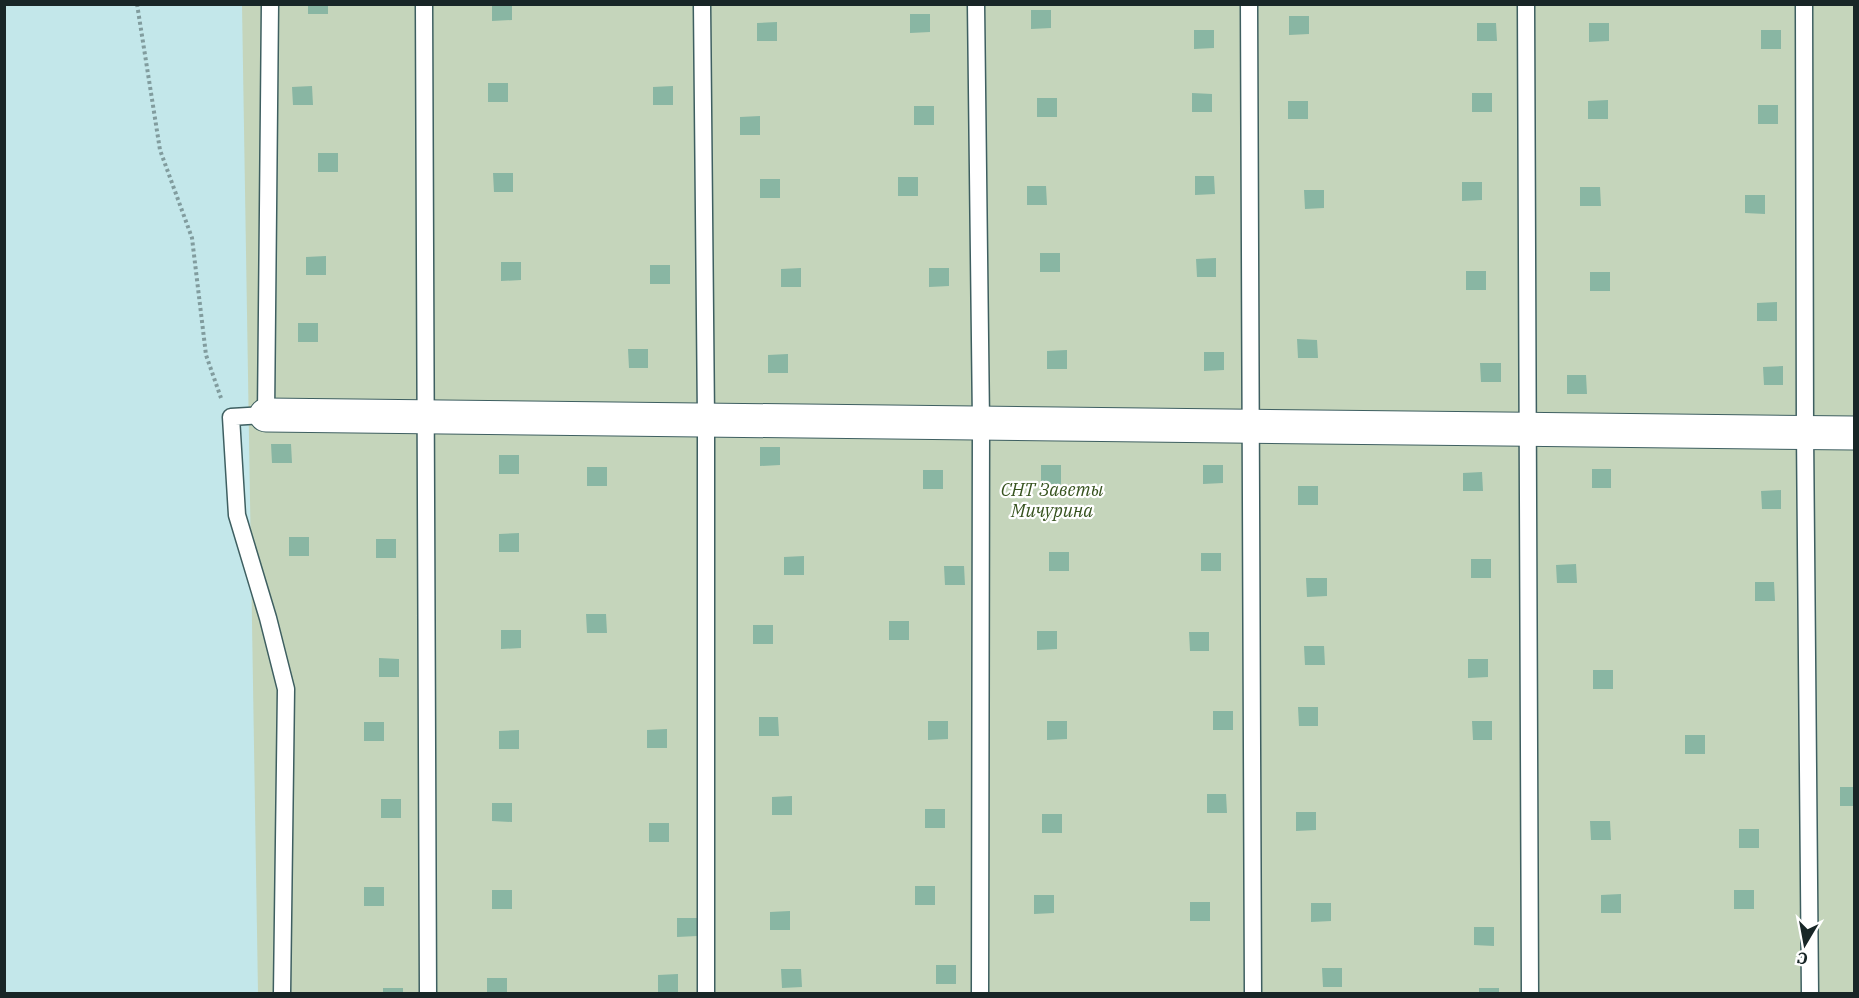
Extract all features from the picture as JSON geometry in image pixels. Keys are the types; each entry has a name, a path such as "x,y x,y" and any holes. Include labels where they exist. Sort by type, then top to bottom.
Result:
{"street":[{"path":"266,415 1854,433"}],"lane":[{"path":"270,4 266,415 231,417 231,427 237,516 268,618 286,689 282,993"},
{"path":"424,4 428,993"},
{"path":"702,4 706,420 706,993"},
{"path":"976,4 981,423 980,993"},
{"path":"1249,4 1253,993"},
{"path":"1526,4 1530,993"},
{"path":"1804,4 1810,993"}],"path":[{"path":"137,4 160,150 192,238 206,355 231,427"}],"green space":[{"name":"СНТ Заветы Мичурина","path":"242,5 1854,5 1854,993 258,993"}],"building":[{"path":"308,4 328,4 328,14 308,14"},
{"path":"492,4 512,4 512,20 492,21"},
{"path":"1031,10 1051,10 1051,28 1031,29"},
{"path":"910,14 930,14 930,32 910,33"},
{"path":"1289,16 1309,16 1309,34 1289,35"},
{"path":"777,22 777,41 757,41 757,23"},
{"path":"1477,23 1496,23 1497,41 1477,41"},
{"path":"1589,23 1609,23 1609,41 1589,42"},
{"path":"1194,30 1214,30 1214,48 1194,49"},
{"path":"1761,30 1781,30 1781,49 1761,49"},
{"path":"488,83 508,83 508,102 488,102"},
{"path":"312,86 313,105 293,105 292,87"},
{"path":"673,86 673,105 653,105 653,87"},
{"path":"1192,93 1212,94 1212,112 1192,112"},
{"path":"1472,93 1492,93 1492,112 1472,112"},
{"path":"1037,98 1057,98 1057,117 1037,117"},
{"path":"1608,100 1608,119 1588,119 1588,101"},
{"path":"1288,101 1308,101 1308,119 1288,119"},
{"path":"1758,105 1778,105 1778,124 1758,124"},
{"path":"914,106 934,106 934,125 914,125"},
{"path":"760,116 760,135 740,135 740,117"},
{"path":"318,153 338,153 338,172 318,172"},
{"path":"493,173 513,173 513,192 494,192"},
{"path":"1195,176 1214,176 1215,194 1195,195"},
{"path":"898,177 918,177 918,196 898,196"},
{"path":"760,179 780,179 780,198 760,198"},
{"path":"1462,182 1482,182 1482,200 1462,201"},
{"path":"1027,186 1046,186 1047,205 1027,205"},
{"path":"1580,187 1600,187 1601,206 1580,206"},
{"path":"1304,190 1324,190 1324,208 1305,209"},
{"path":"1745,195 1765,195 1765,214 1745,213"},
{"path":"1040,253 1060,253 1060,272 1040,272"},
{"path":"326,256 326,275 306,275 306,257"},
{"path":"1216,258 1216,277 1197,277 1196,259"},
{"path":"501,262 521,262 521,280 501,281"},
{"path":"650,265 670,265 670,284 650,284"},
{"path":"801,268 801,287 781,287 781,269"},
{"path":"929,268 949,268 949,286 929,287"},
{"path":"1466,271 1486,271 1486,290 1466,290"},
{"path":"1590,272 1610,272 1610,291 1590,291"},
{"path":"1777,302 1777,321 1757,321 1757,303"},
{"path":"298,323 318,323 318,342 298,342"},
{"path":"1297,339 1317,340 1318,358 1298,358"},
{"path":"628,349 648,349 648,368 629,368"},
{"path":"1067,350 1067,369 1047,369 1047,351"},
{"path":"1204,352 1224,352 1224,370 1204,371"},
{"path":"788,354 788,373 768,373 768,355"},
{"path":"1480,363 1501,363 1501,382 1481,382"},
{"path":"1783,366 1783,385 1764,385 1763,367"},
{"path":"1567,375 1586,375 1587,394 1567,394"},
{"path":"271,444 291,444 292,463 272,463"},
{"path":"760,447 780,447 780,465 760,466"},
{"path":"499,455 519,455 519,474 499,474"},
{"path":"1041,465 1061,465 1061,484 1041,484"},
{"path":"1203,465 1223,465 1223,483 1203,484"},
{"path":"587,467 607,467 607,486 587,486"},
{"path":"1592,469 1611,469 1611,488 1592,488"},
{"path":"923,470 943,470 943,489 923,489"},
{"path":"1482,472 1483,491 1463,491 1463,473"},
{"path":"1298,486 1318,486 1318,505 1298,505"},
{"path":"1781,490 1781,509 1762,509 1761,491"},
{"path":"519,533 519,552 499,552 499,534"},
{"path":"289,537 309,537 309,556 289,556"},
{"path":"376,539 396,539 396,558 376,558"},
{"path":"1049,552 1069,552 1069,571 1049,571"},
{"path":"1201,553 1221,553 1221,571 1201,571"},
{"path":"804,556 804,575 784,575 784,557"},
{"path":"1471,559 1491,559 1491,578 1471,578"},
{"path":"1576,564 1577,583 1557,583 1556,565"},
{"path":"944,566 964,566 965,585 945,585"},
{"path":"1306,578 1327,578 1327,596 1307,597"},
{"path":"1755,582 1774,582 1775,601 1755,601"},
{"path":"586,614 606,614 607,633 587,633"},
{"path":"889,621 909,621 909,640 889,640"},
{"path":"753,625 773,625 773,644 753,644"},
{"path":"501,630 521,630 521,648 501,649"},
{"path":"1037,631 1057,631 1057,649 1037,650"},
{"path":"1189,632 1209,632 1209,651 1190,651"},
{"path":"1304,646 1324,646 1325,665 1305,665"},
{"path":"379,658 399,659 399,677 379,677"},
{"path":"1468,659 1488,659 1488,677 1468,678"},
{"path":"1593,670 1613,670 1613,689 1593,689"},
{"path":"1298,707 1318,707 1318,726 1299,726"},
{"path":"1213,711 1233,711 1233,730 1213,730"},
{"path":"759,717 778,717 779,736 759,736"},
{"path":"928,721 948,721 948,739 928,740"},
{"path":"1047,721 1067,721 1067,739 1047,740"},
{"path":"1472,721 1492,721 1492,740 1473,740"},
{"path":"364,722 384,722 384,741 364,741"},
{"path":"667,729 667,748 647,748 647,730"},
{"path":"519,730 519,749 499,749 499,731"},
{"path":"1685,735 1705,735 1705,754 1685,754"},
{"path":"1840,787 1854,787 1854,806 1840,806"},
{"path":"1207,794 1226,794 1227,813 1207,813"},
{"path":"792,796 792,815 772,815 772,797"},
{"path":"381,799 401,799 401,818 381,818"},
{"path":"492,803 512,803 512,822 492,821"},
{"path":"925,809 945,809 945,828 925,828"},
{"path":"1296,812 1316,812 1316,830 1296,831"},
{"path":"1042,814 1062,814 1062,833 1042,833"},
{"path":"1590,821 1610,821 1611,840 1591,840"},
{"path":"649,823 669,823 669,842 649,842"},
{"path":"1739,829 1759,829 1759,848 1739,848"},
{"path":"915,886 935,886 935,905 915,905"},
{"path":"364,887 384,887 384,906 364,906"},
{"path":"492,890 512,890 512,909 492,909"},
{"path":"1734,890 1754,890 1754,909 1734,909"},
{"path":"1621,894 1621,913 1601,913 1601,895"},
{"path":"1034,895 1054,895 1054,913 1034,914"},
{"path":"1190,902 1210,902 1210,921 1190,921"},
{"path":"1311,903 1331,903 1331,921 1311,922"},
{"path":"790,911 790,930 770,930 770,912"},
{"path":"677,918 697,918 697,936 677,937"},
{"path":"1474,927 1494,927 1494,946 1474,945"},
{"path":"936,965 956,965 956,984 936,984"},
{"path":"1322,968 1342,968 1342,987 1323,987"},
{"path":"781,969 801,969 802,987 782,988"},
{"path":"678,974 678,993 658,993 658,975"},
{"path":"487,978 507,978 507,994 487,994"},
{"path":"383,988 403,988 403,994 383,994"},
{"path":"1479,988 1499,988 1499,994 1479,994"}]}
